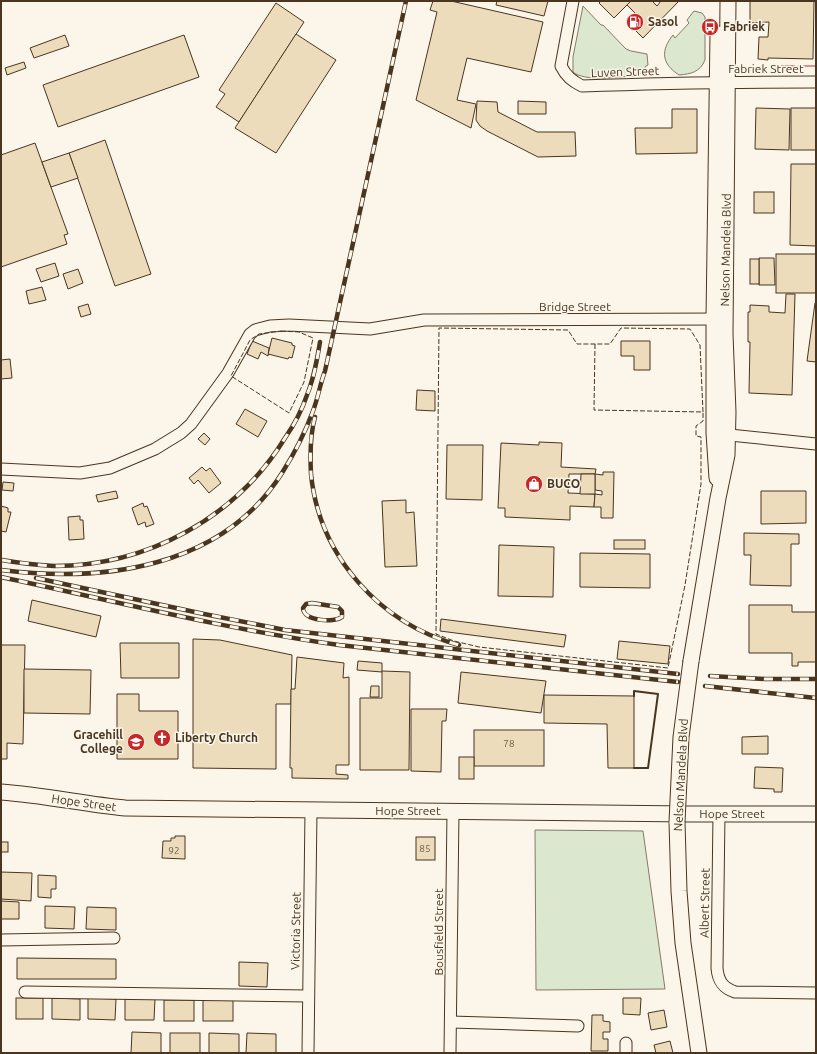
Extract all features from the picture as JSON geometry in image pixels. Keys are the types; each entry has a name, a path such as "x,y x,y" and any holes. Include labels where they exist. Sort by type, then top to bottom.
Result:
{"street":[{"name":"Luven Street","path":"573,1 561,66 564,73 573,82 582,86 722,82"},
{"name":"Nelson Mandela Blvd","path":"699,1053 678,891 677,822 683,722 691,661 718,504 721,434 720,319 722,82 718,1"},
{"name":"Nelson Mandela Blvd","path":"722,82 728,1"},
{"name":"Fabriek Street","path":"722,82 816,82"},
{"name":"Bridge Street","path":"1,469 80,473 110,468 155,449 181,433 191,424 228,373 250,334 259,328 289,325 370,329 424,320 720,319"},
{"path":"721,434 816,444"},
{"name":"Hope Street","path":"1,792 29,794 126,808 816,814"},
{"name":"Victoria Street","path":"308,1053 311,810"},
{"name":"Bousfield Street","path":"450,1053 453,811"},
{"name":"Albert Street","path":"719,814 718,976 720,982 726,989 735,992 816,993"},
{"path":"1,940 114,938"},
{"path":"24,992 308,996"},
{"path":"451,1022 578,1026"}],"green space":[{"path":"583,6 626,49 647,54 648,65 640,74 633,76 593,78 578,75 573,72 573,57"},
{"path":"694,11 702,13 705,17 705,60 701,67 695,72 679,75 673,71 666,62 666,46 673,35 675,38 689,23 687,20"},
{"path":"535,830 643,831 665,989 536,990"}],"building":[{"path":"433,1 451,1 543,22 531,72 467,58 457,100 476,104 471,128 416,100 437,12 430,10"},
{"path":"497,1 548,1 544,16 496,5"},
{"path":"601,1 631,1 614,18 599,3"},
{"path":"631,1 652,1 657,6 661,1 679,1 643,38 633,28 642,20 627,5"},
{"path":"750,1 814,1 813,59 758,59 759,37 768,37 769,22 750,23"},
{"path":"276,3 304,22 239,122 216,107 225,94 219,90"},
{"path":"296,34 336,60 276,153 235,128"},
{"path":"65,35 69,46 34,58 30,48"},
{"path":"184,35 199,77 58,127 43,85"},
{"path":"24,62 26,68 7,75 5,68"},
{"path":"477,101 497,102 498,112 537,132 575,132 576,156 538,157 487,131 480,126 476,120"},
{"path":"518,101 546,102 546,114 518,114"},
{"path":"756,108 790,109 789,150 755,149"},
{"path":"791,108 816,108 816,150 791,150"},
{"path":"672,109 697,109 697,153 636,154 635,128 672,128"},
{"path":"105,140 151,274 115,286 69,153"},
{"path":"35,143 68,234 64,235 67,244 1,267 1,155"},
{"path":"69,153 78,178 51,187 42,162"},
{"path":"791,164 816,164 816,246 790,245"},
{"path":"754,192 774,192 774,213 754,213"},
{"path":"776,254 816,254 816,293 776,293"},
{"path":"759,258 774,258 775,285 759,285"},
{"path":"750,259 759,259 759,284 750,284"},
{"path":"55,263 59,276 41,282 36,269"},
{"path":"78,269 83,283 68,289 63,274"},
{"path":"42,287 46,300 29,304 26,291"},
{"path":"786,294 795,294 792,395 749,393 750,342 748,342 748,312 750,312 750,305 769,306 769,312 785,313"},
{"path":"816,303 816,362 807,361"},
{"path":"88,304 91,314 81,317 78,307"},
{"path":"272,338 292,343 292,345 295,346 292,358 289,357 288,359 268,354"},
{"path":"252,341 269,348 268,356 261,352 258,359 247,354"},
{"path":"621,341 650,341 650,370 634,370 634,356 621,356"},
{"path":"10,359 12,378 1,379 1,360"},
{"path":"417,390 435,391 435,411 416,410"},
{"path":"245,409 267,421 258,437 236,424"},
{"path":"204,433 210,439 205,445 198,439"},
{"name":"BUCO","path":"539,442 562,443 561,467 596,469 595,474 569,474 568,493 595,494 594,507 570,506 570,520 505,517 505,508 498,508 501,443 539,445"},
{"path":"447,445 483,445 482,500 446,499"},
{"path":"202,467 206,471 210,468 221,483 209,493 198,480 194,484 189,478"},
{"path":"603,472 614,472 613,518 601,518 601,507 594,507 595,494 602,495 602,491 595,490 595,474 603,475"},
{"path":"581,474 595,474 595,494 580,494"},
{"path":"3,482 14,483 13,491 2,490"},
{"path":"116,491 118,498 98,502 96,495"},
{"path":"761,491 806,491 806,523 761,524"},
{"path":"406,500 406,513 414,512 417,566 385,567 382,501"},
{"path":"143,503 144,507 147,506 154,524 146,527 145,522 138,525 132,508"},
{"path":"1,506 8,508 8,512 11,512 6,532 1,531"},
{"path":"80,516 80,520 83,520 84,539 69,540 68,517"},
{"path":"744,533 799,534 799,544 791,544 791,586 750,585 751,555 744,555"},
{"path":"614,540 645,540 645,549 614,549"},
{"path":"499,545 554,547 553,597 498,596"},
{"path":"580,553 650,554 650,588 580,587"},
{"path":"32,600 101,616 96,637 28,621"},
{"path":"749,605 792,605 792,612 816,612 816,662 798,662 798,666 792,666 792,653 749,653"},
{"path":"441,619 566,635 564,647 440,631"},
{"path":"193,639 220,640 292,655 291,704 276,704 276,769 193,768"},
{"path":"619,641 670,646 668,664 617,659"},
{"path":"120,643 179,643 179,678 121,678"},
{"path":"1,645 25,645 23,744 7,743 7,759 1,759"},
{"path":"297,657 344,663 343,678 349,677 349,765 336,765 336,774 348,775 348,779 292,778 292,768 290,768 291,689 295,689"},
{"path":"358,661 382,663 382,672 357,670"},
{"path":"24,669 91,670 90,714 24,713"},
{"path":"382,671 410,672 409,770 360,770 360,698 382,698"},
{"path":"461,672 546,681 541,713 458,703"},
{"path":"371,686 379,686 379,697 370,697"},
{"path":"117,694 139,694 139,711 178,711 178,759 117,759"},
{"path":"544,695 634,696 634,768 608,768 607,724 544,723"},
{"path":"411,709 447,709 446,721 442,721 441,772 411,771"},
{"path":"474,730 544,730 544,766 474,766"},
{"path":"768,736 768,754 742,754 742,737"},
{"path":"459,757 474,757 474,779 459,779"},
{"path":"755,767 783,768 782,792 774,792 774,789 754,788"},
{"path":"175,836 185,836 185,859 162,858 163,841 171,841 171,838 175,838"},
{"path":"416,837 435,837 435,860 416,860"},
{"path":"1,842 8,842 8,852 1,852"},
{"path":"1,872 32,873 31,901 1,899"},
{"path":"38,875 56,876 56,889 51,889 51,898 38,897"},
{"path":"1,901 19,902 19,919 1,919"},
{"path":"45,906 75,907 74,929 45,928"},
{"path":"87,907 116,908 116,930 86,929"},
{"path":"17,958 116,959 116,979 17,979"},
{"path":"239,962 268,963 267,987 239,986"},
{"path":"16,998 43,998 43,1019 16,1019"},
{"path":"52,998 80,999 80,1020 52,1019"},
{"path":"88,998 116,999 115,1020 88,1019"},
{"path":"623,998 641,998 640,1015 623,1014"},
{"path":"125,999 155,999 154,1020 125,1020"},
{"path":"164,1000 194,1000 194,1021 164,1021"},
{"path":"203,1000 233,1000 233,1021 203,1021"},
{"path":"664,1010 667,1027 651,1030 648,1013"},
{"path":"592,1015 603,1015 603,1021 610,1022 610,1032 603,1032 603,1039 608,1039 608,1051 591,1051"},
{"path":"132,1032 161,1033 161,1053 131,1053"},
{"path":"170,1033 200,1033 200,1053 170,1053"},
{"path":"209,1033 239,1034 239,1053 209,1053"},
{"path":"247,1033 276,1034 276,1053 246,1053"},
{"path":"670,1041 673,1053 656,1053 654,1045"}],"railway":[{"path":"1,570 80,574 119,570 158,562 194,549 227,530 257,505 282,473 295,451 315,406 325,371 406,1"},
{"path":"2,560 54,566 89,564 122,557 155,547 186,532 215,514 241,492 265,466 292,428 309,389 315,369 320,342"},
{"path":"315,417 312,431 310,460 316,504 326,532 341,559 358,582 380,603 404,621 430,635 459,645"},
{"path":"1,577 212,623 339,645 678,682"},
{"path":"36,578 285,630 678,674"},
{"path":"312,603 338,607 342,611 342,617 333,620 320,620 308,616 304,612 303,608 306,604 312,603"},
{"path":"710,676 765,679 816,679"},
{"path":"705,686 816,698"}],"fence":[{"path":"595,344 594,410 703,412 700,345 690,329 621,328 610,344 577,344 568,330 439,328 436,634 454,641 479,647 668,668 685,585 701,484 701,437 696,436 696,426 703,421 703,412"},
{"path":"281,331 299,332 313,338 304,382 289,413 231,376 250,340 259,334 281,331"}],"wall":[{"path":"634,696 634,691 658,694 648,768 634,768"}],"power":[{"path":"781,66 816,66"}],"place":[{"name":"Sasol","path":"635,22"},
{"name":"Fabriek","path":"710,27"},
{"name":"BUCO","path":"534,484"},
{"name":"Liberty Church","path":"162,738"},
{"name":"Gracehill College","path":"136,742"}]}
